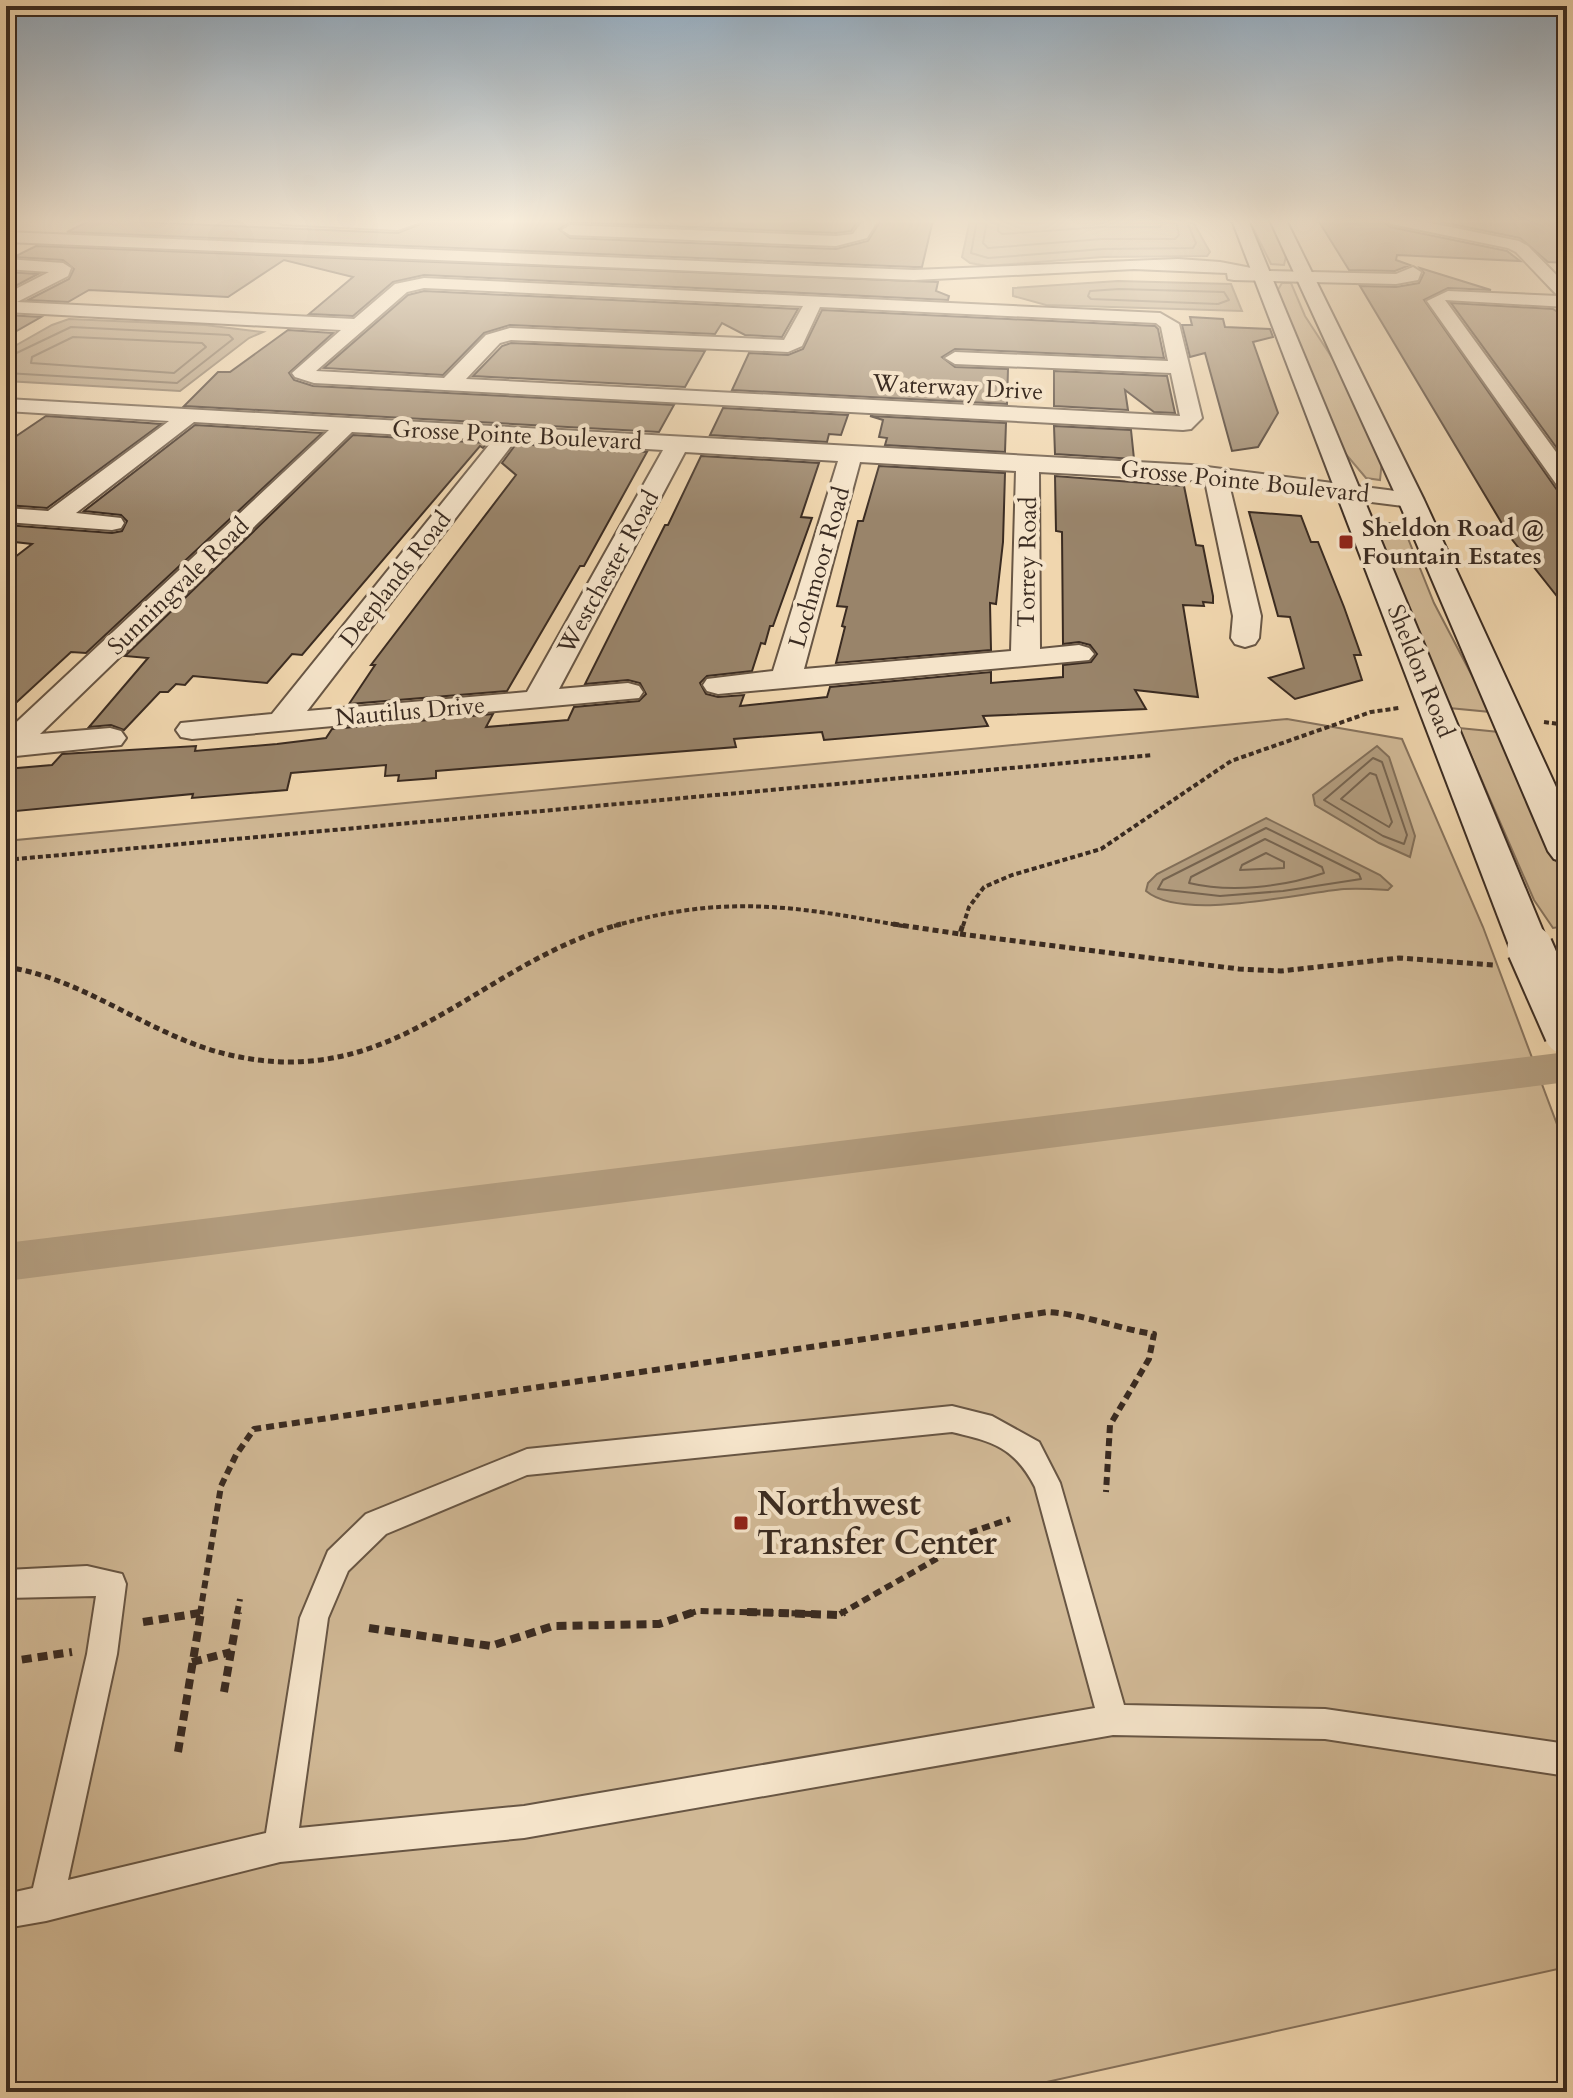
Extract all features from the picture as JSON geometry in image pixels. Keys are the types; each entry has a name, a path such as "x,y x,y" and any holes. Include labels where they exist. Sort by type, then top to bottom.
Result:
{"main road":[{"name":"Sheldon Road","path":"1278,318 1438,712 1519,956 1567,1032"},
{"path":"1325,318 1411,500 1567,851"}],"street":[{"path":"219,318 357,325"},
{"name":"Waterway Drive","path":"365,318 302,373 314,377 1183,424 1191,418 1170,324 1158,318"},
{"path":"450,384 493,339 510,334 788,346 795,342 806,318"},
{"path":"943,413 959,318"},
{"path":"1447,318 1567,483"},
{"path":"952,372 1180,367"},
{"name":"Grosse Pointe Boulevard","path":"6,405 1028,465 1062,473 1216,480 1293,494 1411,500"},
{"path":"6,426 37,407"},
{"path":"53,519 189,416"},
{"name":"Sunningvale Road","path":"8,747 347,425"},
{"name":"Deeplands Road","path":"281,723 509,435"},
{"name":"Westchester Road","path":"538,700 677,445"},
{"name":"Lochmoor Road","path":"786,679 851,455"},
{"name":"Torrey Road","path":"1025,658 1028,465"},
{"path":"1216,480 1247,616 1245,638"},
{"path":"6,515 112,523"},
{"path":"718,685 1079,654"},
{"name":"Nautilus Drive","path":"192,730 628,692"},
{"path":"8,747 110,738"}],"lane":[{"path":"280,1846 314,1618 338,1561 376,1524 527,1462 952,1419 992,1429 1030,1451 1047,1483 1113,1720"},
{"path":"6,1584 87,1580 112,1584 102,1654 46,1904"},
{"path":"6,1911 46,1904 280,1846 524,1822 1113,1720 1325,1724 1567,1760"}],"path":[{"path":"960,934 969,907 984,887 1012,875 1101,849 1231,761 1371,712 1393,707 1438,712"},
{"path":"1508,719 1567,725"},
{"path":"6,860 1153,755"},
{"path":"6,967 47,974 82,986 145,1023 199,1047 255,1061 320,1061 384,1046 440,1018 544,953 598,930 655,914 735,906 798,907 960,934 1239,969 1281,971 1399,958 1519,956"},
{"path":"178,1752 221,1486 236,1455 254,1429 1048,1312 1069,1313 1127,1330 1154,1334 1149,1359 1110,1425 1106,1492"},
{"path":"369,1628 491,1646 553,1626 659,1624 698,1611 839,1615 945,1554 954,1538 1010,1519"},
{"path":"224,1692 240,1599"},
{"path":"143,1622 200,1613"},
{"path":"6,1662 83,1650"},
{"path":"192,1662 231,1652"}],"shaded area":[{"path":"1287,318 1306,318 1338,367 1382,460 1380,480 1366,478 1344,452"},
{"path":"1383,523 1396,523 1405,531 1434,603 1491,712 1449,708 1381,540"},
{"path":"1287,719 1402,739 1483,927 1567,1151 1567,1967 1001,2092 6,2092 6,841"},
{"path":"1459,728 1499,732 1567,885 1567,926 1553,928 1534,900"}],"water":[{"path":"69,319 205,325 263,332 249,338 180,391 6,381 6,351"},
{"path":"1377,746 1389,757 1415,836 1410,857 1379,843 1315,805 1313,795"},
{"path":"1266,818 1380,875 1392,886 1388,890 1344,889 1213,905 1163,900 1146,891 1148,883 1157,874"}],"building":[{"path":"6,318 39,318 6,337"},
{"path":"382,318 793,318 782,337 745,335 722,323 715,334 510,325 484,333 443,375 324,368"},
{"path":"818,318 987,318 1155,326 1164,358 955,349 942,357 955,367 1008,369 1007,404 732,390 749,353 788,355 803,349"},
{"path":"1190,318 1205,318 1223,319 1225,327 1270,329 1273,337 1253,342 1278,413 1258,447 1232,451 1205,353 1190,357 1182,325 1192,325"},
{"path":"1379,318 1437,318 1557,490 1567,493 1567,609 1510,537"},
{"path":"1462,318 1567,318 1567,462"},
{"path":"288,330 333,333 289,373 294,380 313,386 674,405 659,432 184,406 218,372 230,372"},
{"path":"511,343 705,351 685,387 473,376 502,346"},
{"path":"1054,371 1167,376 1175,413 1154,412 1125,390 1128,410 1054,406"},
{"path":"723,408 848,415 841,435 829,434 827,442 710,435"},
{"path":"46,416 161,424 47,508 6,505 6,443"},
{"path":"870,416 1006,423 1005,452 885,445 887,438 879,437 883,420"},
{"path":"195,425 322,433 86,653 71,652 6,712 6,564 32,544 6,541 6,525 112,533 122,531 127,521 121,515 84,511"},
{"path":"1054,426 1131,430 1134,459 1055,454"},
{"path":"353,435 487,443 483,448 480,446 302,655 292,654 267,683 193,676 185,685 176,684 168,692 160,692 124,730 111,725 89,727 148,658 125,656"},
{"path":"516,444 647,452 584,566 580,566 507,691 349,704 375,665 371,665 516,475 502,463"},
{"path":"701,456 819,463 801,517 812,518 773,626 770,626 765,644 761,643 752,671 707,676 700,683 706,694 718,697 744,695 740,706 827,697 830,687 991,672 991,683 1063,677 1063,665 1091,662 1097,654 1090,645 1079,642 1063,644 1062,532 1056,531 1055,476 1184,486 1196,545 1203,546 1213,596 1213,603 1203,602 1204,606 1183,605 1198,697 1135,690 1146,709 983,716 988,726 824,740 822,732 734,739 736,747 436,771 436,778 398,781 399,775 385,776 386,765 291,773 287,790 192,798 193,794 6,812 6,769 52,765 62,754 196,746 195,751 277,744 326,738 332,729 493,714 486,727 568,720 574,707 639,701 646,694 640,683 628,680 585,684"},
{"path":"879,466 1005,473 1003,542 996,604 990,603 991,650 836,663 847,607 837,606 858,521 863,521"},
{"path":"1249,512 1301,516 1311,542 1318,542 1344,607 1361,655 1354,655 1362,680 1295,699 1269,678 1304,668 1290,617 1278,616"}],"waterway":[{"path":"6,1262 1567,1067"}],"place":[{"name":"Sheldon Road @ Fountain Estates","path":"1346,542"},
{"name":"Northwest Transfer Center","path":"741,1523"}]}
